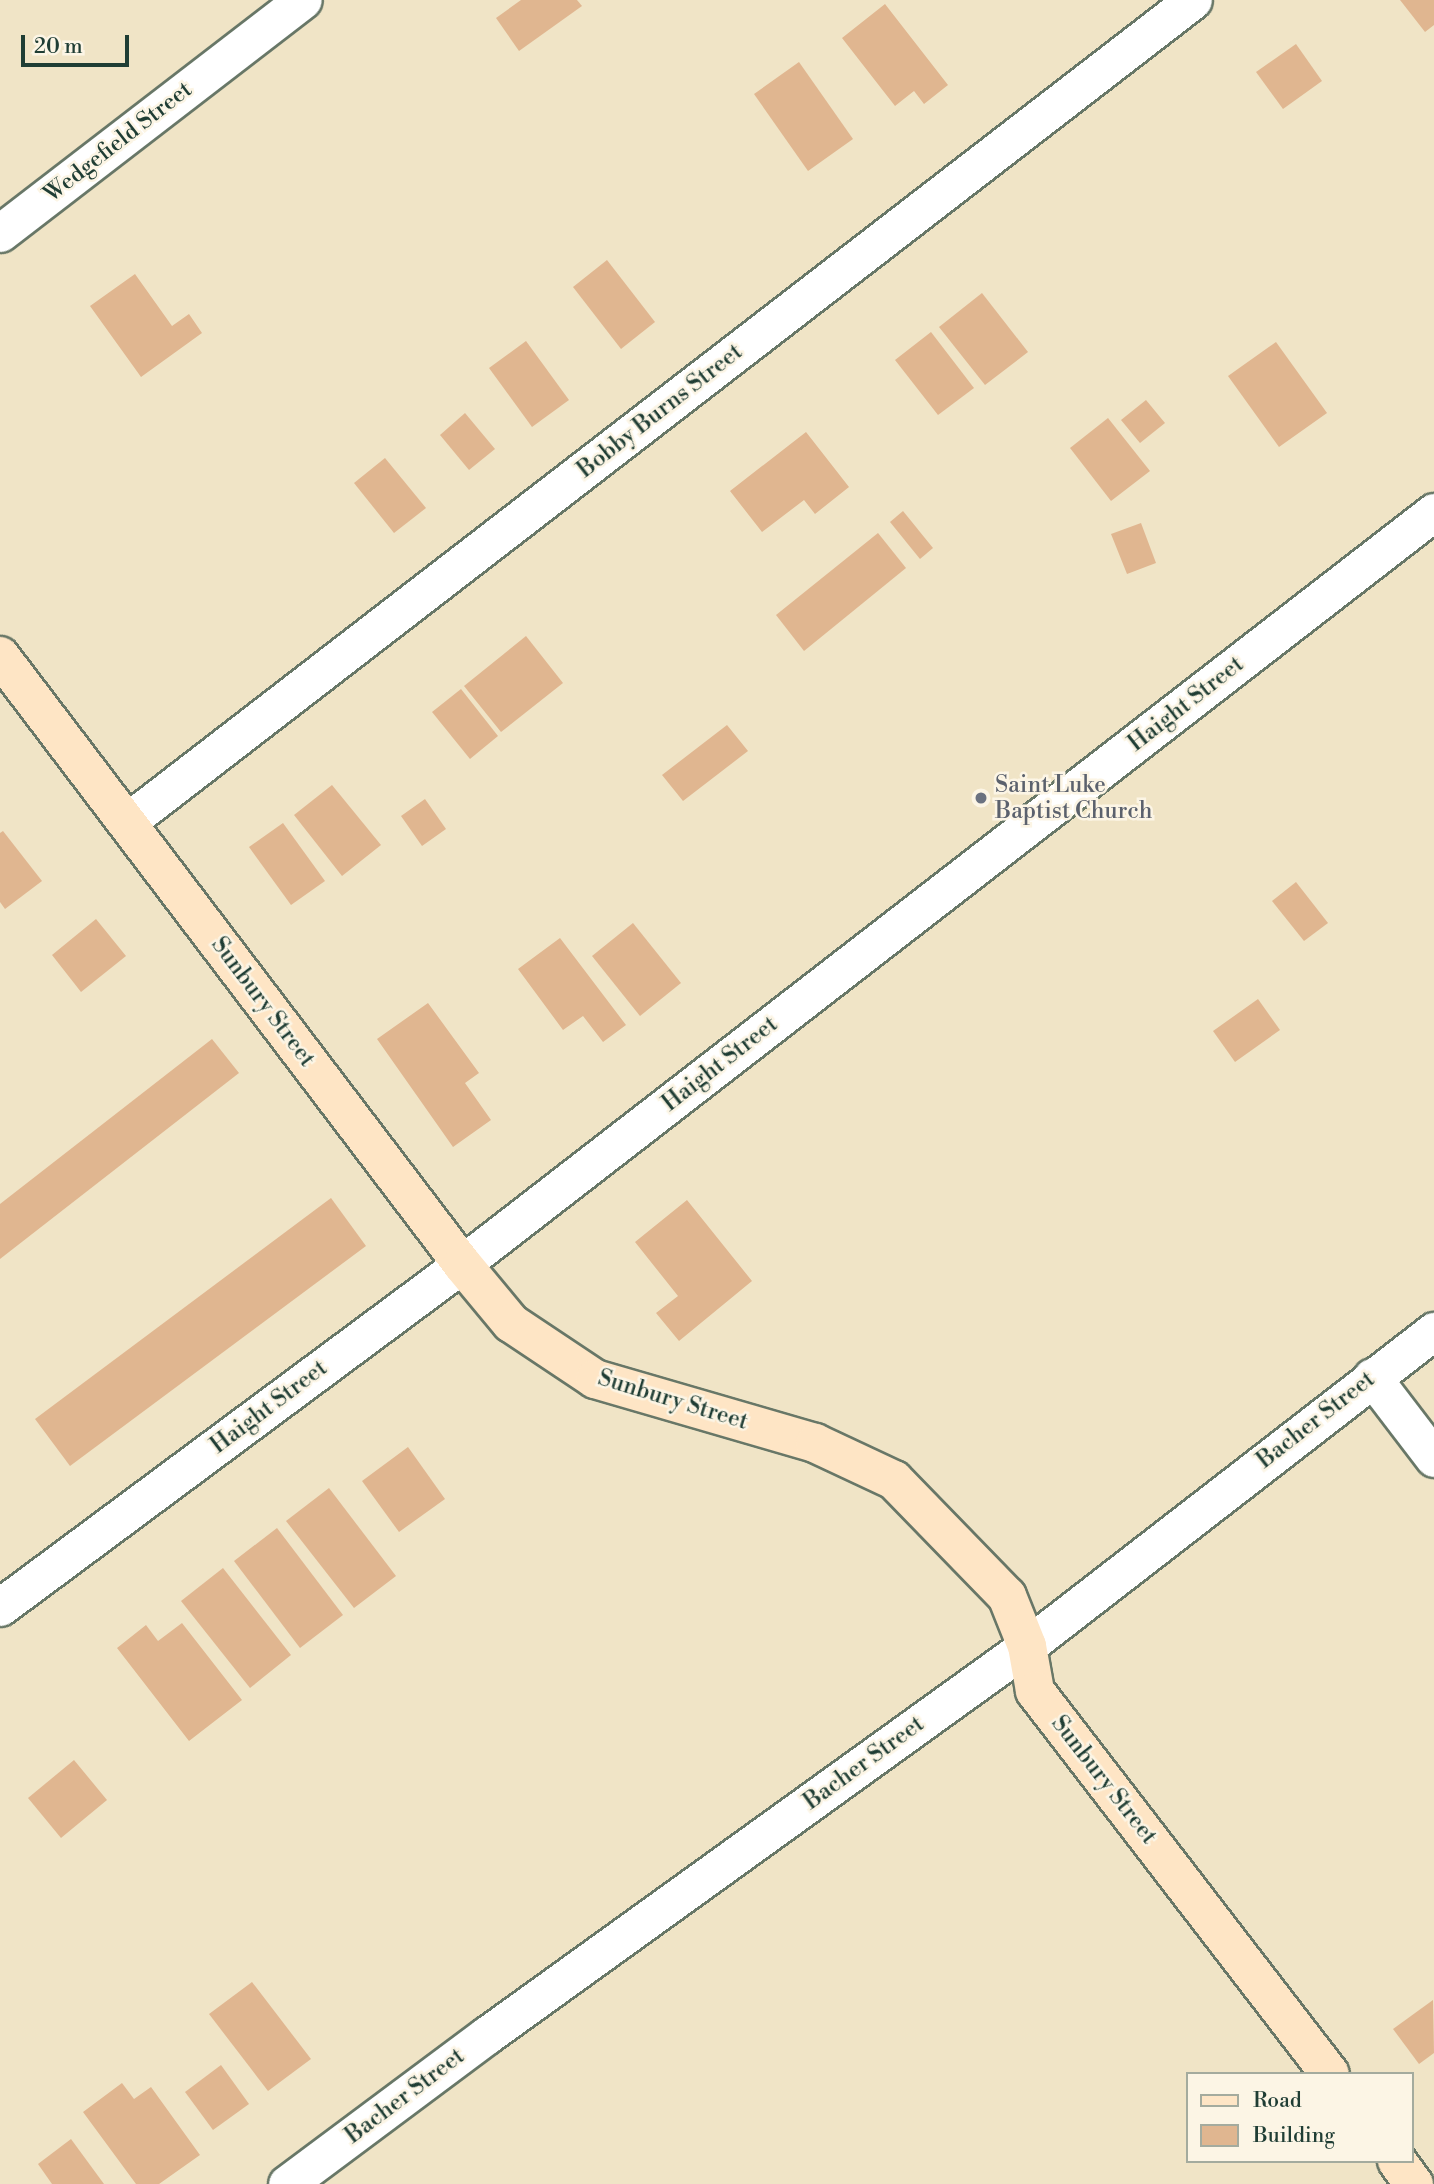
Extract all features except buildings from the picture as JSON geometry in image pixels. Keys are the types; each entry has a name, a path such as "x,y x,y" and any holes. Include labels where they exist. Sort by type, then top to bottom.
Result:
{"street":[{"name":"Wedgefield Street","path":"0,233 303,0"},
{"name":"Bobby Burns Street","path":"127,822 1193,0"},
{"name":"Haight Street","path":"0,1607 462,1264 1434,512"},
{"name":"Sunbury Street","path":"0,656 462,1264 511,1323 595,1379 815,1443 894,1480 1007,1597 1027,1646 1035,1691 1328,2072"},
{"name":"Bacher Street","path":"287,2184 498,2027 1027,1646 1434,1331"},
{"path":"1372,1377 1434,1458"},
{"path":"1398,2163 1414,2184"}],"place":[{"name":"Saint Luke Baptist Church","path":"981,798"}]}
